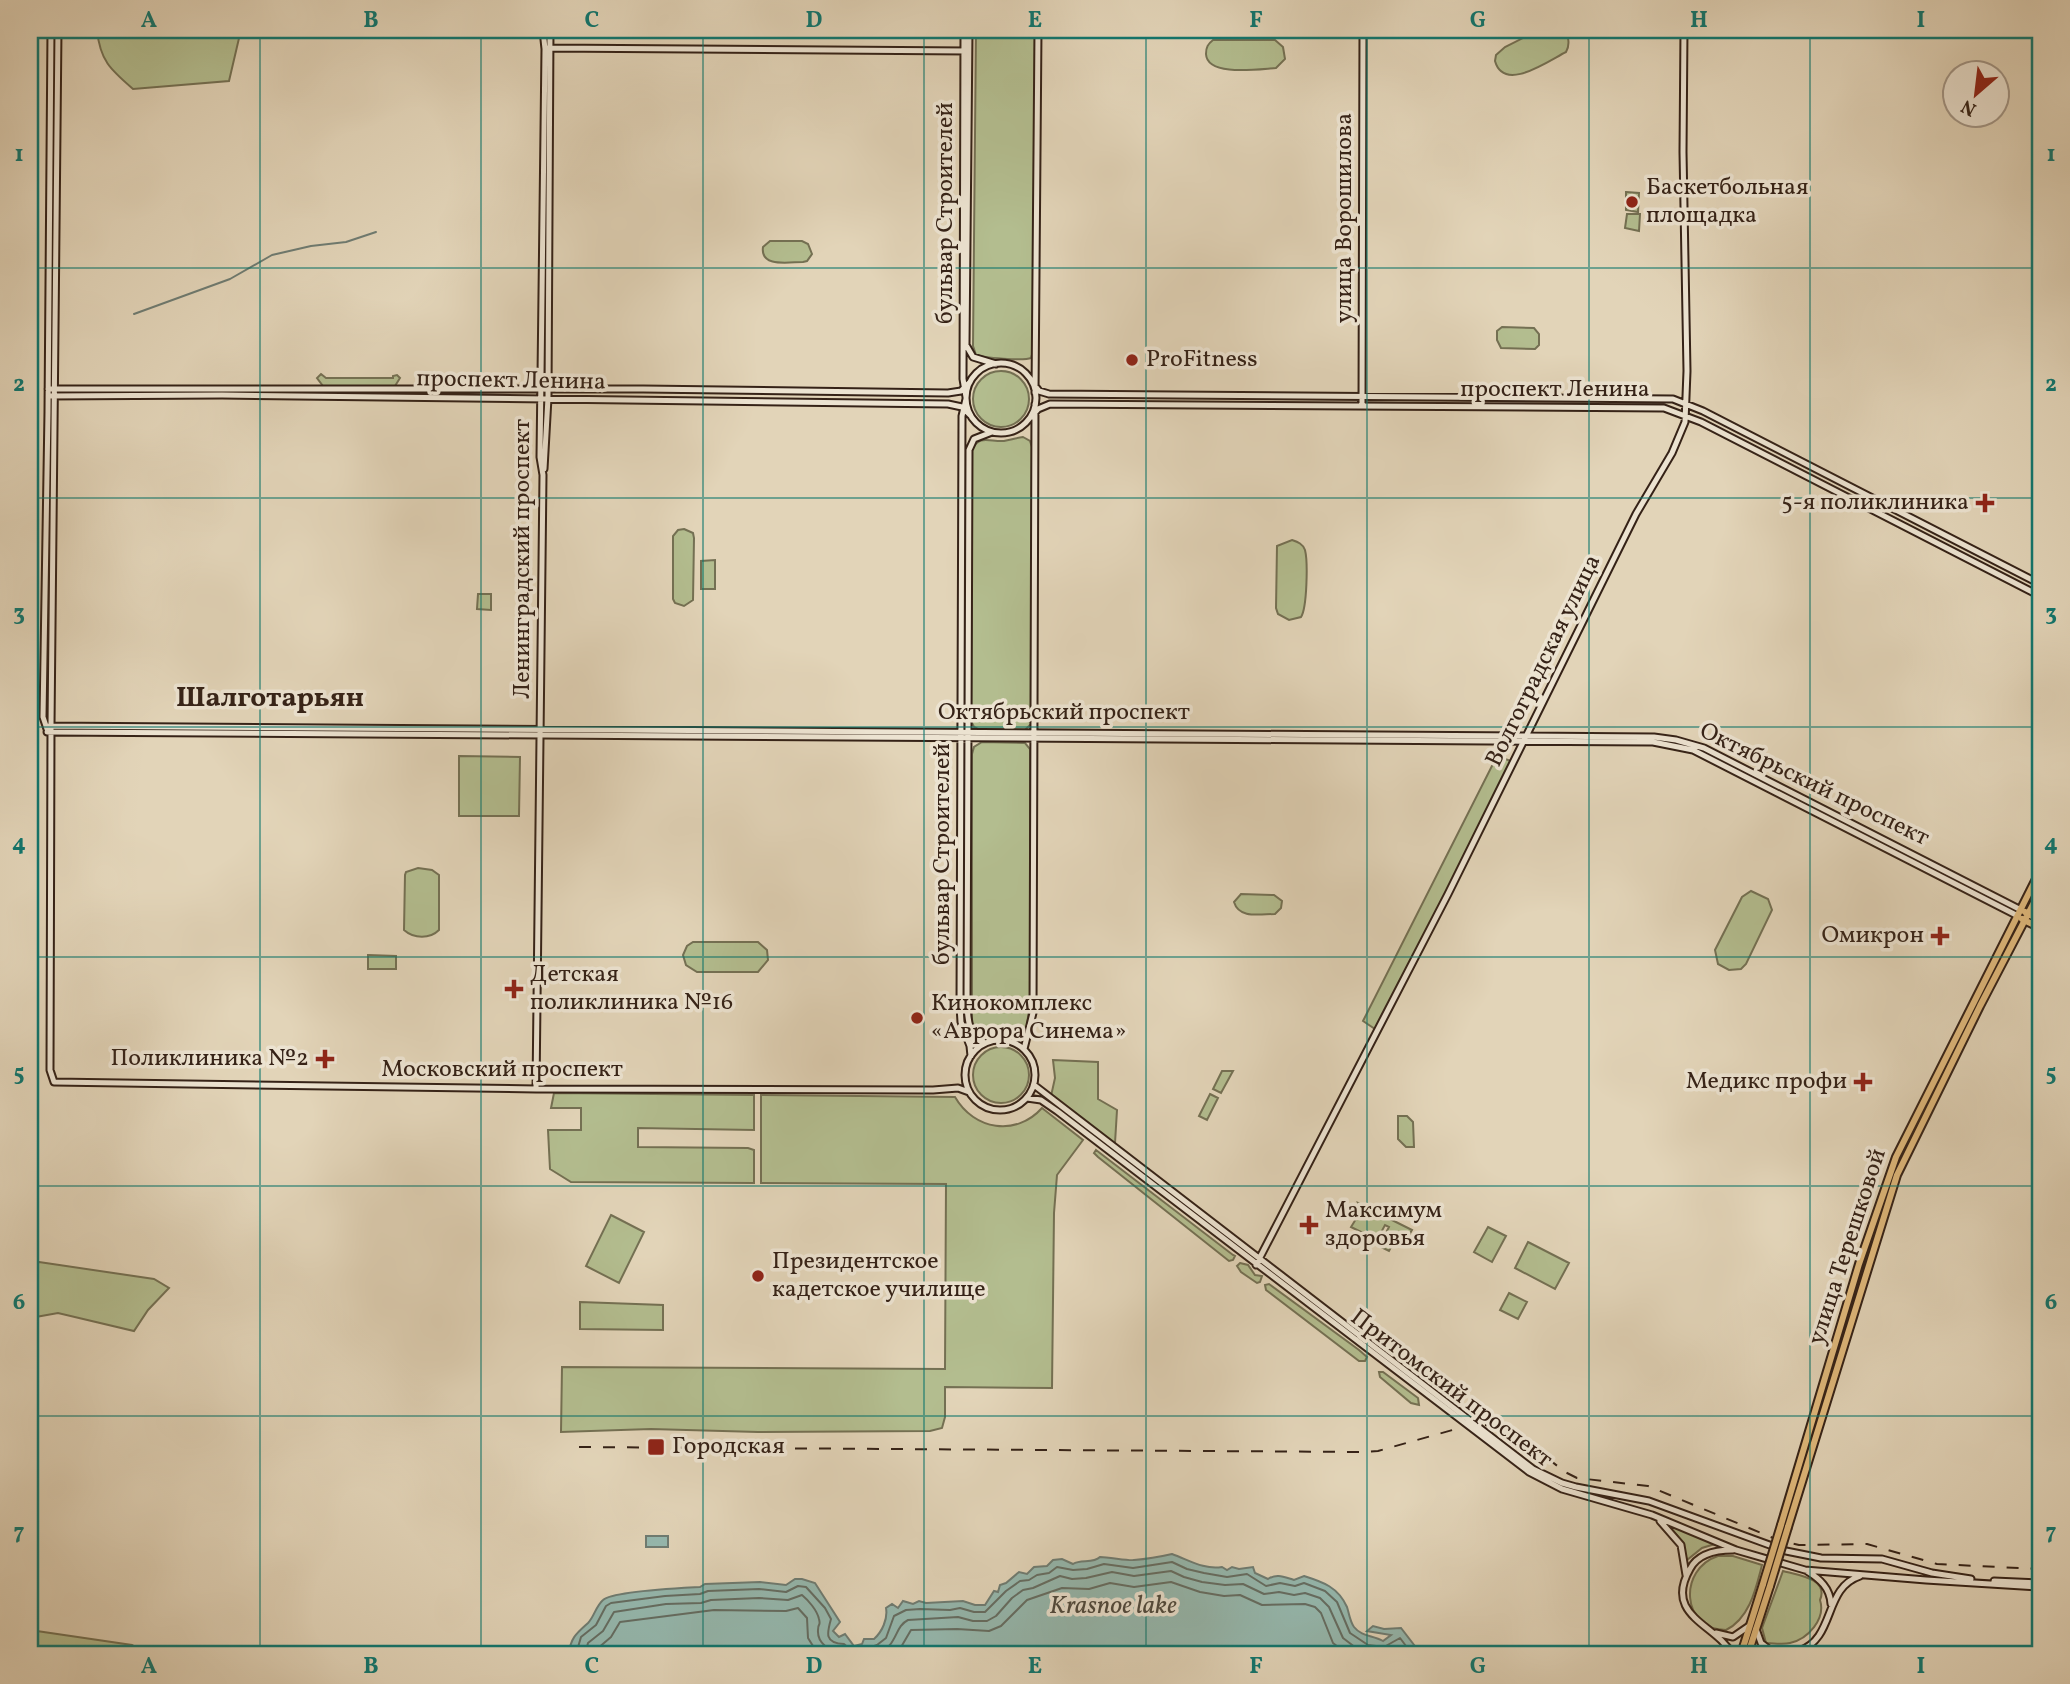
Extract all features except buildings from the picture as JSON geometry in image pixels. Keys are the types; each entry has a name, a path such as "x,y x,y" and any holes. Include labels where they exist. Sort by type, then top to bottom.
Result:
{"main road":[{"path":"51,30 52,392"},
{"path":"49,729 43,717 58,30"},
{"name":"Ленинградский проспект","path":"542,30 548,48"},
{"name":"Ленинградский проспект","path":"536,1089 543,475 540,457 545,398 550,30"},
{"name":"бульвар Строителей","path":"966,30 966,345 974,356 996,364"},
{"path":"1024,1049 1032,1013 1038,30"},
{"name":"улица Ворошилова","path":"1362,406 1363,30"},
{"name":"Волгоградская улица","path":"1256,1265 1446,898 1636,514 1677,442 1686,403 1683,152 1685,30"},
{"path":"548,48 966,51"},
{"name":"бульвар Строителей","path":"966,51 966,398 963,408 960,1006 961,1022 971,1056"},
{"path":"964,389 979,371 996,364 1009,364 1020,369 1034,388"},
{"path":"970,382 966,398 970,415"},
{"name":"проспект Ленина","path":"1034,388 1049,394 1658,397 1686,403 2040,584"},
{"name":"проспект Ленина","path":"52,392 545,389 948,393 964,389"},
{"name":"проспект Ленина","path":"52,392 948,404 963,408"},
{"name":"проспект Ленина","path":"1035,407 1050,404 1658,408 1685,414 2040,596"},
{"path":"963,408 977,424 1003,434 1014,431 1031,417 1035,407"},
{"name":"бульвар Строителей","path":"985,1043 974,1036 968,1016 969,450 978,436 992,432"},
{"path":"1985,568 2003,571 2008,567"},
{"name":"Октябрьский проспект","path":"49,729 1525,738 1653,742 1693,750 2027,917 2040,920"},
{"name":"Московский проспект","path":"49,729 50,1070 54,1082 536,1089 950,1088 969,1092"},
{"name":"улица Терешковой","path":"1741,1654 1767,1585 1859,1264 1896,1157 2040,871"},
{"name":"улица Терешковой","path":"1784,1526 1897,1175 2040,891"},
{"name":"Октябрьский проспект","path":"2027,917 2040,928"},
{"path":"950,1088 958,1084 965,1075 971,1056 985,1043 1005,1040 1024,1049 1035,1069 1034,1085 1027,1098 1013,1108 995,1110 978,1102 969,1092 965,1075"},
{"name":"Притомский проспект","path":"1034,1085 1533,1469 1569,1485 1628,1495 1786,1551 1821,1558 1882,1559 1965,1579 2040,1585"},
{"name":"Притомский проспект","path":"1027,1098 1041,1100 1057,1111 1530,1472 1562,1489 1652,1515 1737,1550 1805,1570 1926,1580 2040,1585"},
{"path":"1622,1506 1620,1499 1628,1495"},
{"path":"1652,1515 1666,1525 1681,1545 1686,1575 1683,1595 1690,1615 1726,1644 1732,1654"},
{"path":"1686,1575 1695,1560 1703,1556 1720,1550 1737,1550"},
{"path":"1877,1575 1885,1569 1882,1559"},
{"path":"1805,1570 1826,1586 1831,1607"},
{"path":"1704,1627 1722,1636 1733,1637 1753,1628 1761,1643 1773,1654 1796,1652 1815,1642 1826,1625 1831,1607 1845,1583 1866,1574"},
{"name":"улица Терешковой","path":"1748,1654 1753,1628"}],"green space":[{"path":"97,30 240,30 240,34 229,81 133,89 108,64 101,50"},
{"path":"976,30 1035,30 1033,351 1031,358 1027,359 980,356 976,355 973,346"},
{"path":"1539,30 1564,30 1568,41 1566,52 1517,75 1500,70 1495,61 1496,55 1505,47"},
{"path":"1213,40 1275,40 1283,47 1285,59 1276,68 1224,69 1209,61 1206,54 1206,49"},
{"name":"Баскетбольная площадка","path":"1626,192 1639,193 1638,212 1626,210"},
{"path":"1627,214 1640,214 1639,231 1625,228"},
{"path":"770,241 802,241 808,244 812,254 803,262 771,261 763,254 763,247"},
{"path":"1502,327 1534,328 1539,334 1539,345 1535,349 1501,348 1497,331"},
{"path":"1001,371 1021,379 1029,399 1021,419 1001,427 981,419 973,399 981,379"},
{"path":"321,374 326,378 393,378 397,375 400,378 395,386 323,386 317,378"},
{"path":"1023,437 1030,441 1032,447 1031,724 1025,730 980,730 974,727 971,721 972,450 982,440 1004,441"},
{"path":"684,529 693,533 694,538 693,600 684,606 675,603 673,599 673,536 678,530"},
{"path":"1292,540 1305,550 1306,585 1301,617 1289,620 1278,614 1276,608 1277,546"},
{"path":"715,560 715,589 701,589 701,561"},
{"path":"478,594 491,594 491,610 477,609"},
{"path":"982,742 1025,743 1030,749 1030,1001 1027,1025 1021,1040 1006,1036 981,1038 972,1024 972,754 974,747"},
{"path":"459,756 520,757 519,816 459,816"},
{"path":"1497,756 1511,761 1378,1031 1363,1021"},
{"path":"418,868 432,870 439,875 439,930 427,936 412,935 404,930 405,875 406,872"},
{"path":"1751,891 1768,899 1772,910 1746,964 1741,969 1729,970 1718,964 1715,950 1742,897"},
{"path":"1241,894 1274,895 1282,901 1281,908 1275,914 1245,913 1240,911 1234,902"},
{"path":"693,942 758,942 767,950 768,960 758,972 697,972 686,965 683,955 687,946"},
{"path":"368,955 396,956 396,969 368,969"},
{"path":"1001,1047 1012,1049 1021,1055 1027,1064 1027,1086 1021,1095 1012,1101 1001,1103 990,1101 981,1095 975,1086 973,1075 975,1064 981,1055 990,1049"},
{"path":"1053,1060 1098,1062 1098,1099 1117,1110 1115,1143 1051,1096 1055,1078"},
{"path":"1222,1071 1233,1071 1221,1093 1213,1089"},
{"path":"554,1093 754,1095 754,1130 638,1128 638,1147 748,1148 754,1150 754,1183 571,1182 550,1169 548,1130 581,1130 581,1108 551,1108"},
{"path":"1210,1094 1218,1098 1207,1120 1199,1116"},
{"path":"761,1095 955,1097 973,1117 996,1126 1020,1123 1042,1108 1083,1140 1057,1175 1054,1213 1052,1388 945,1387 945,1417 942,1428 930,1431 758,1432 651,1429 561,1432 562,1367 945,1369 946,1184 761,1183"},
{"path":"1398,1116 1407,1116 1413,1122 1414,1147 1406,1147 1398,1139"},
{"path":"1096,1150 1235,1256 1233,1260 1229,1261 1098,1157 1094,1153"},
{"path":"1358,1203 1412,1230 1408,1237 1399,1232 1389,1251 1379,1246 1389,1227 1385,1225 1377,1240 1351,1227 1361,1211"},
{"path":"611,1215 644,1232 619,1283 586,1266"},
{"path":"1488,1227 1506,1236 1492,1262 1474,1252"},
{"path":"1528,1242 1569,1263 1555,1289 1515,1268"},
{"path":"39,1262 154,1279 169,1288 148,1310 134,1331 58,1313 30,1318 30,1264"},
{"path":"1240,1263 1248,1265 1255,1275 1262,1276 1260,1282 1257,1283 1241,1272 1237,1266"},
{"path":"1269,1284 1359,1350 1367,1357 1365,1361 1359,1361 1266,1290 1265,1285"},
{"path":"1509,1293 1527,1302 1518,1319 1500,1310"},
{"path":"580,1302 663,1305 663,1330 580,1329"},
{"path":"1379,1372 1383,1372 1418,1398 1419,1405 1411,1403 1380,1377"},
{"path":"1668,1525 1715,1544 1702,1548 1687,1560 1680,1539"},
{"path":"1718,1556 1733,1556 1762,1565 1746,1610 1734,1625 1726,1630 1711,1627 1700,1620 1693,1610 1690,1598 1696,1573 1705,1563"},
{"path":"1783,1571 1804,1576 1820,1587 1820,1614 1809,1633 1797,1641 1784,1644 1766,1643 1762,1628"},
{"path":"30,1630 132,1645 147,1654 30,1654"}],"water":[{"path":"646,1536 668,1536 668,1547 646,1547"},
{"name":"Krasnoe lake","path":"1172,1554 1203,1566 1222,1567 1227,1570 1232,1567 1253,1567 1255,1573 1268,1579 1278,1576 1294,1580 1304,1576 1317,1581 1329,1586 1339,1595 1357,1630 1383,1641 1391,1635 1367,1631 1373,1626 1384,1629 1401,1628 1421,1654 569,1654 577,1633 590,1621 601,1602 620,1594 700,1587 705,1584 760,1582 786,1585 795,1579 802,1579 815,1583 840,1622 833,1631 839,1637 845,1634 854,1646 862,1644 864,1639 874,1639 877,1636 885,1621 886,1608 892,1604 898,1608 903,1601 913,1604 919,1601 963,1601 985,1605 994,1591 998,1592 1000,1585 1019,1572 1027,1574 1034,1567 1047,1566 1053,1560 1062,1559 1073,1564 1100,1557 1131,1560"}],"waterway":[{"path":"134,314 230,279 272,255 311,246 346,242 376,232"}],"railway":[{"path":"1485,1425 1500,1428 1522,1438 1565,1472 1577,1478 1648,1486 1778,1540 1799,1545 1867,1544 1937,1564 2040,1569"},
{"path":"579,1447 1361,1452 1378,1451 1456,1429"}],"place":[{"name":"Баскетбольная площадка","path":"1632,202"},
{"name":"ProFitness","path":"1132,360"},
{"name":"5-я поликлиника","path":"1985,503"},
{"name":"Омикрон","path":"1940,936"},
{"name":"Детская поликлиника №16","path":"514,989"},
{"name":"Кинокомплекс «Аврора Синема»","path":"917,1018"},
{"name":"Поликлиника №2","path":"325,1059"},
{"name":"Медикс профи","path":"1863,1082"},
{"name":"Максимум здоровья","path":"1309,1225"},
{"name":"Президентское кадетское училище","path":"758,1276"},
{"name":"Городская","path":"656,1447"}],"district":[{"name":"Шалготарьян","path":"270,698"}]}
